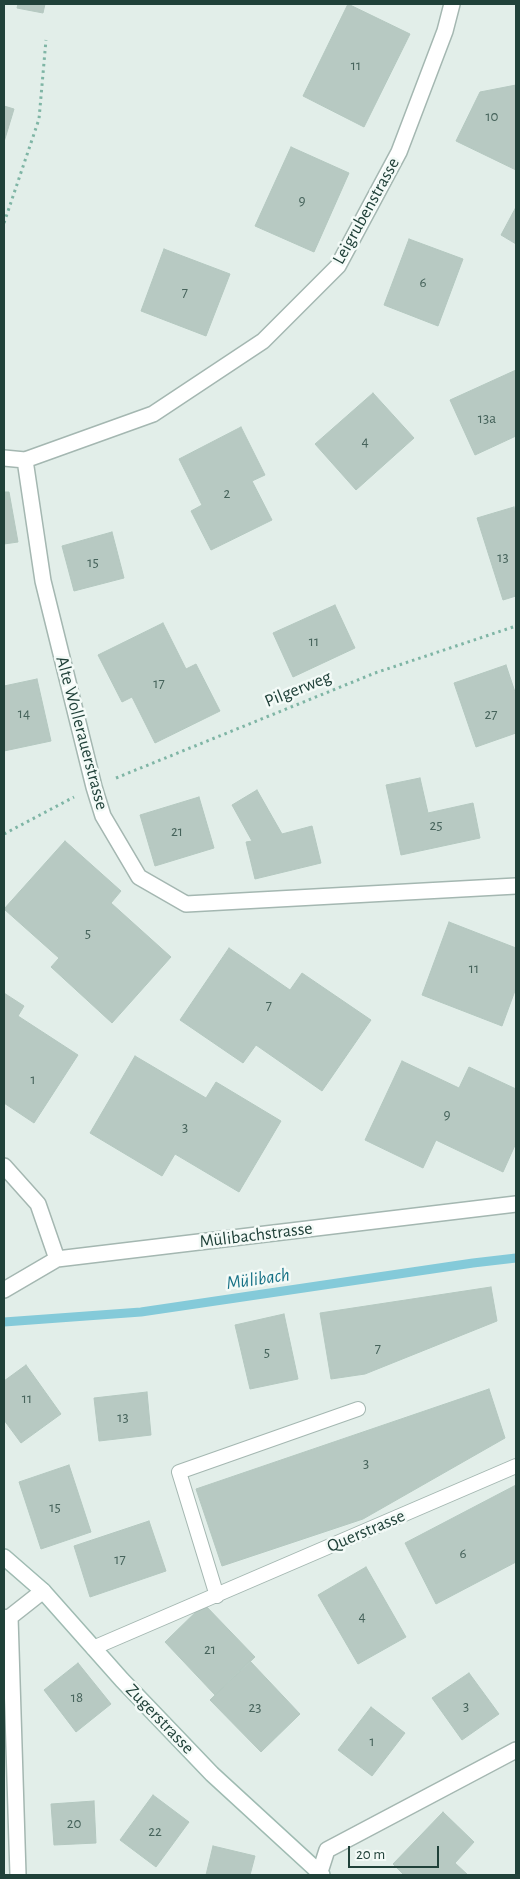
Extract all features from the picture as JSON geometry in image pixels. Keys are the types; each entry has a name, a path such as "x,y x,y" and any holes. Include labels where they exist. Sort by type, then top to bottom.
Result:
{"street":[{"name":"Leigrubenstrasse","path":"25,460 153,414 263,341 338,266 399,152 445,31 452,4"},
{"path":"4,458 25,460"},
{"name":"Alte Wollerauerstrasse","path":"25,460 43,581 94,787 103,816 139,877 186,904 516,886"},
{"path":"4,1166 38,1204 57,1259"},
{"name":"Mülibachstrasse","path":"4,1290 57,1259 516,1204"},
{"name":"Zugerstrasse","path":"4,1557 43,1591 93,1648 212,1774 321,1875"},
{"path":"18,1875 7,1617 43,1591"},
{"path":"321,1875 327,1850 516,1750"}],"lane":[{"path":"217,1596 179,1472 358,1409"},
{"name":"Querstrasse","path":"93,1648 516,1466"}],"path":[{"path":"4,223 39,119 46,40"},
{"name":"Pilgerweg","path":"94,787 375,673 516,626"},
{"path":"4,834 48,809"}],"building":[{"path":"18,4 45,4 43,13 17,8"},
{"path":"348,4 410,34 364,127 303,96"},
{"path":"516,85 516,170 456,141 480,92"},
{"path":"4,106 14,109 4,142"},
{"path":"291,147 349,173 314,252 255,226"},
{"path":"516,207 516,244 501,235"},
{"path":"409,239 463,259 438,326 384,305"},
{"path":"164,249 230,274 206,336 141,311"},
{"path":"516,370 516,436 475,455 450,400"},
{"path":"373,393 414,438 356,490 315,444"},
{"path":"241,427 265,475 252,481 272,520 211,550 191,511 202,505 179,459"},
{"path":"4,492 9,492 18,542 4,544"},
{"path":"514,507 516,515 516,596 503,600 477,518"},
{"path":"112,532 124,578 74,591 62,546"},
{"path":"335,605 355,648 293,677 273,633"},
{"path":"163,623 186,669 196,664 220,711 155,743 132,697 122,702 98,655"},
{"path":"506,665 516,695 516,733 476,747 454,683"},
{"path":"37,679 51,741 4,751 4,686"},
{"path":"420,778 428,813 473,803 480,838 401,855 386,785"},
{"path":"257,790 282,834 312,826 321,863 255,879 246,842 252,841 232,805"},
{"path":"199,797 214,848 155,866 140,815"},
{"path":"65,841 121,891 111,903 171,957 112,1023 51,967 59,958 4,909"},
{"path":"449,922 516,948 516,988 502,1026 422,995"},
{"path":"229,948 290,990 302,973 371,1020 322,1091 256,1045 243,1063 180,1020"},
{"path":"4,993 24,1006 18,1016 78,1055 34,1123 4,1103"},
{"path":"135,1056 206,1098 216,1082 281,1121 239,1192 175,1154 162,1176 90,1133"},
{"path":"402,1061 459,1088 469,1067 516,1089 516,1143 503,1172 436,1140 423,1168 365,1140"},
{"path":"491,1287 497,1321 365,1374 331,1379 320,1313"},
{"path":"284,1314 298,1379 250,1389 235,1325"},
{"path":"26,1365 61,1414 21,1443 4,1420 4,1381"},
{"path":"489,1389 505,1438 363,1519 222,1566 196,1489"},
{"path":"147,1392 151,1435 99,1441 94,1398"},
{"path":"69,1465 91,1532 41,1549 19,1482"},
{"path":"516,1485 516,1562 436,1604 405,1543"},
{"path":"149,1521 166,1571 90,1597 74,1546"},
{"path":"366,1567 406,1637 358,1664 318,1595"},
{"path":"204,1604 255,1657 215,1695 165,1642"},
{"path":"250,1661 300,1714 261,1752 210,1700"},
{"path":"78,1663 111,1704 76,1732 44,1690"},
{"path":"469,1673 499,1714 462,1740 432,1698"},
{"path":"371,1707 405,1733 372,1776 338,1750"},
{"path":"153,1795 189,1822 156,1867 120,1840"},
{"path":"94,1801 96,1843 54,1845 51,1804"},
{"path":"443,1812 474,1842 455,1863 468,1875 404,1875 393,1864"},
{"path":"213,1846 255,1856 250,1875 206,1875"}],"waterway":[{"name":"Mülibach","path":"4,1322 141,1312 516,1258"}]}
